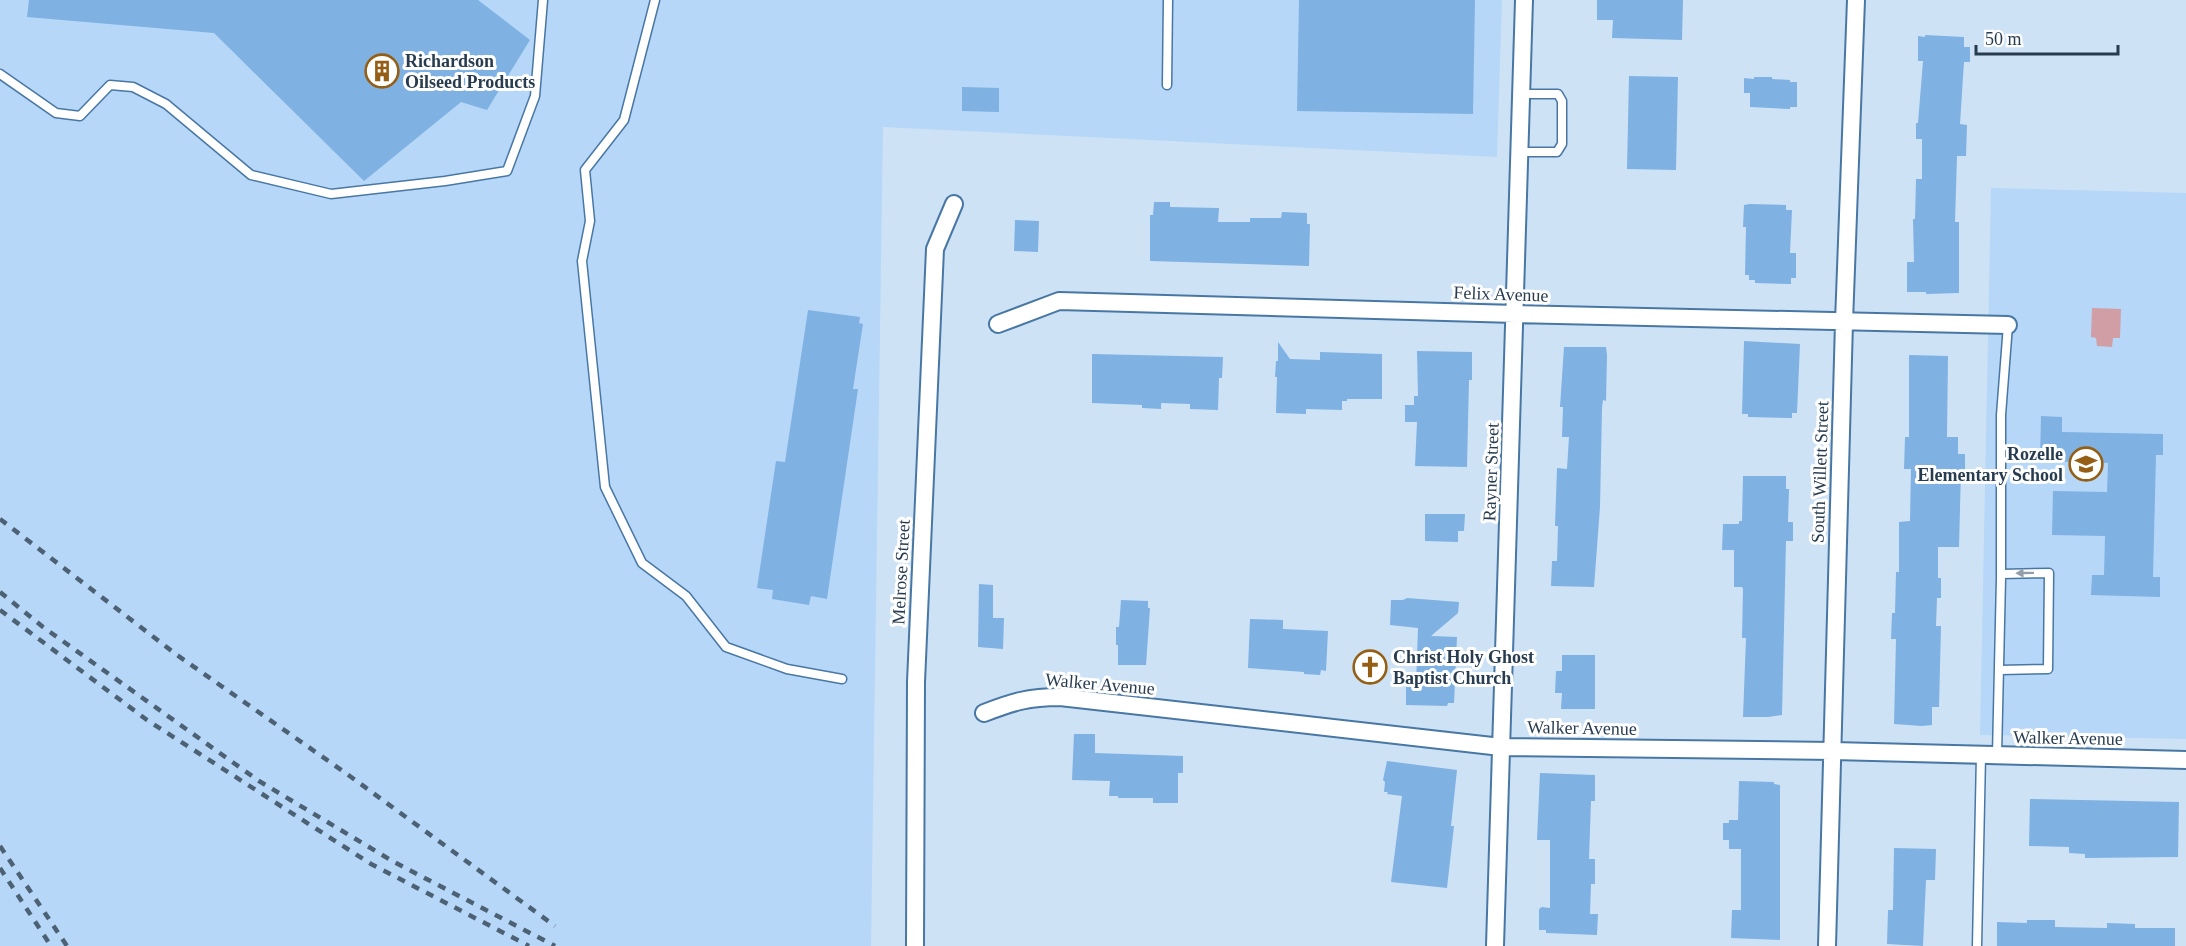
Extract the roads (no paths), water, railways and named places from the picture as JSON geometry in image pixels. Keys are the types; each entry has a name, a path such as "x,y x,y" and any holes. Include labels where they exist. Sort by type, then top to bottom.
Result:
{"street":[{"name":"Rayner Street","path":"1495,946 1524,0"},
{"name":"South Willett Street","path":"1827,946 1844,322 1856,0"},
{"name":"Melrose Street","path":"915,946 916,682 935,249 954,204"},
{"name":"Felix Avenue","path":"998,324 1059,301 2008,325"},
{"name":"Walker Avenue","path":"984,713 1017,700 1060,697 1501,747 1833,751 2186,760"}],"lane":[{"path":"0,74 56,113 80,116 110,85 133,87 166,104 251,176 331,194 446,181 507,171 535,96 543,0"},
{"path":"655,0 624,120 585,170 590,221 582,261 605,487 642,563 686,596 726,647 787,669 842,679"},
{"path":"1167,85 1168,0"},
{"path":"1521,152 1557,152 1562,144 1562,101 1558,94 1522,94"},
{"path":"1977,946 1989,755 2000,670 2001,416 2008,325"},
{"path":"2000,670 2048,669 2049,573 2001,574"}],"railway":[{"path":"0,519 177,655 347,774 555,926"},
{"path":"0,592 43,627 259,781 394,862 555,946"},
{"path":"0,610 147,720 371,864 529,946"},
{"path":"0,846 67,946"},
{"path":"0,868 51,946"}],"place":[{"name":"Richardson Oilseed Products","path":"382,71"},
{"name":"Rozelle Elementary School","path":"2086,464"},
{"name":"Christ Holy Ghost Baptist Church","path":"1370,667"}]}
